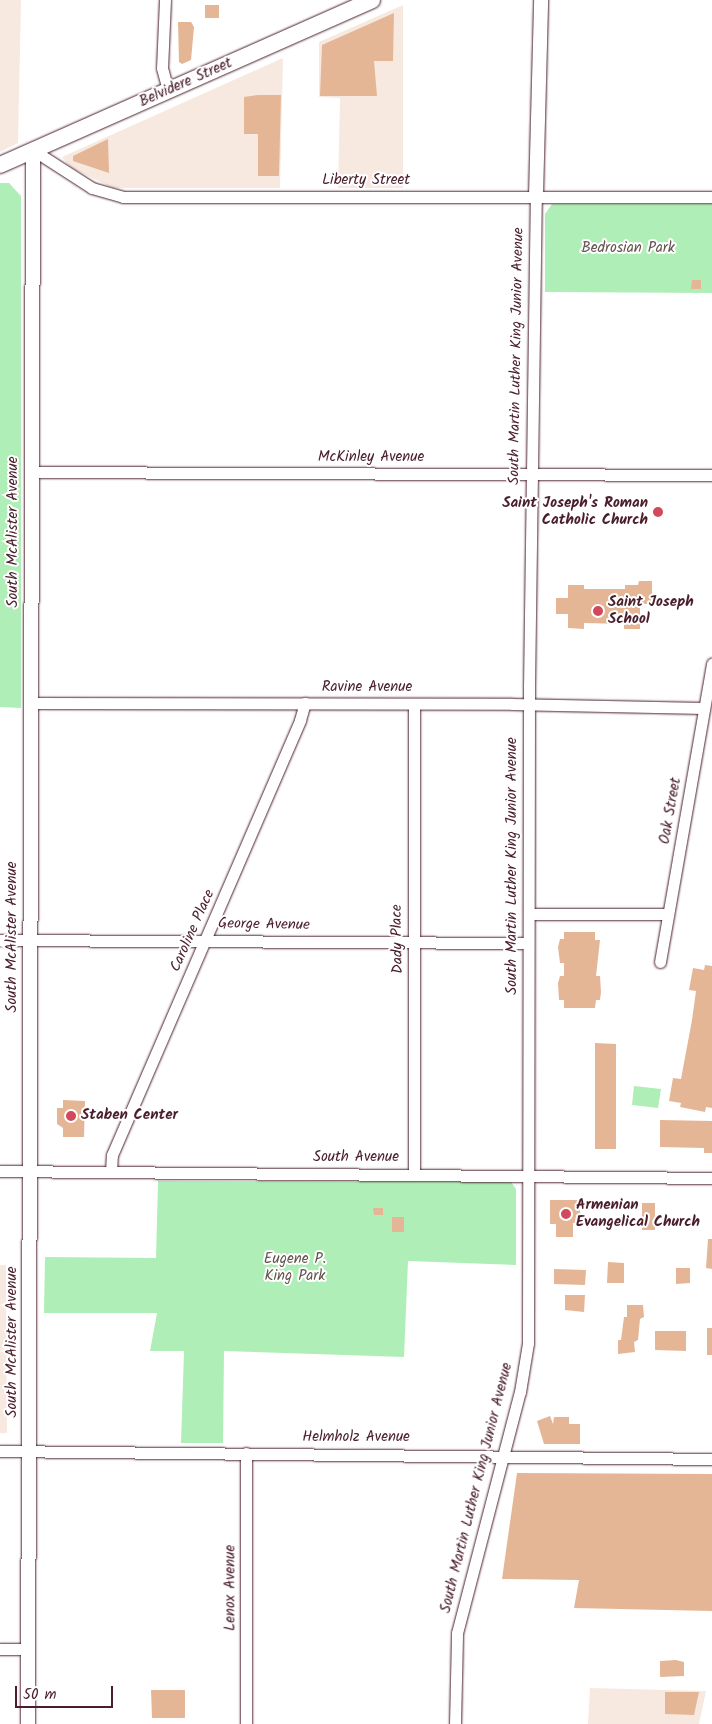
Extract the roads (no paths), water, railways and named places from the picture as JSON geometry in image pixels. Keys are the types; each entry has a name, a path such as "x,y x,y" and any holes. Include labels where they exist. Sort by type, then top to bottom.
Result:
{"main road":[{"name":"Belvidere Street","path":"0,165 372,0"}],"street":[{"path":"165,0 162,68 168,91"},
{"name":"South Martin Luther King Junior Avenue","path":"455,1724 457,1633 520,1392 528,1342 529,704 536,196 541,0"},
{"name":"Liberty Street","path":"33,150 92,188 123,197 712,197"},
{"name":"South McAlister Avenue","path":"28,1724 30,1452 30,472 33,150"},
{"name":"McKinley Avenue","path":"30,472 712,475"},
{"name":"Oak Street","path":"660,962 712,664"},
{"name":"Ravine Avenue","path":"30,703 529,704 704,708"},
{"name":"Caroline Place","path":"111,1172 112,1155 300,720 305,703"},
{"name":"Dady Place","path":"414,704 414,1173"},
{"path":"528,914 668,914"},
{"name":"George Avenue","path":"0,940 528,943"},
{"name":"South Avenue","path":"0,1171 528,1174 712,1178"},
{"name":"Helmholz Avenue","path":"0,1452 503,1455 712,1459"},
{"name":"Lenox Avenue","path":"246,1453 246,1724"},
{"path":"0,1649 28,1650"}],"place":[{"name":"Saint Joseph's Roman Catholic Church","path":"658,512"},
{"name":"Saint Joseph School","path":"598,611"},
{"name":"Staben Center","path":"71,1116"},
{"name":"Armenian Evangelical Church","path":"566,1214"}],"park label":[{"name":"Bedrosian Park","path":"628,249"},
{"name":"Eugene P. King Park","path":"295,1268"}]}
